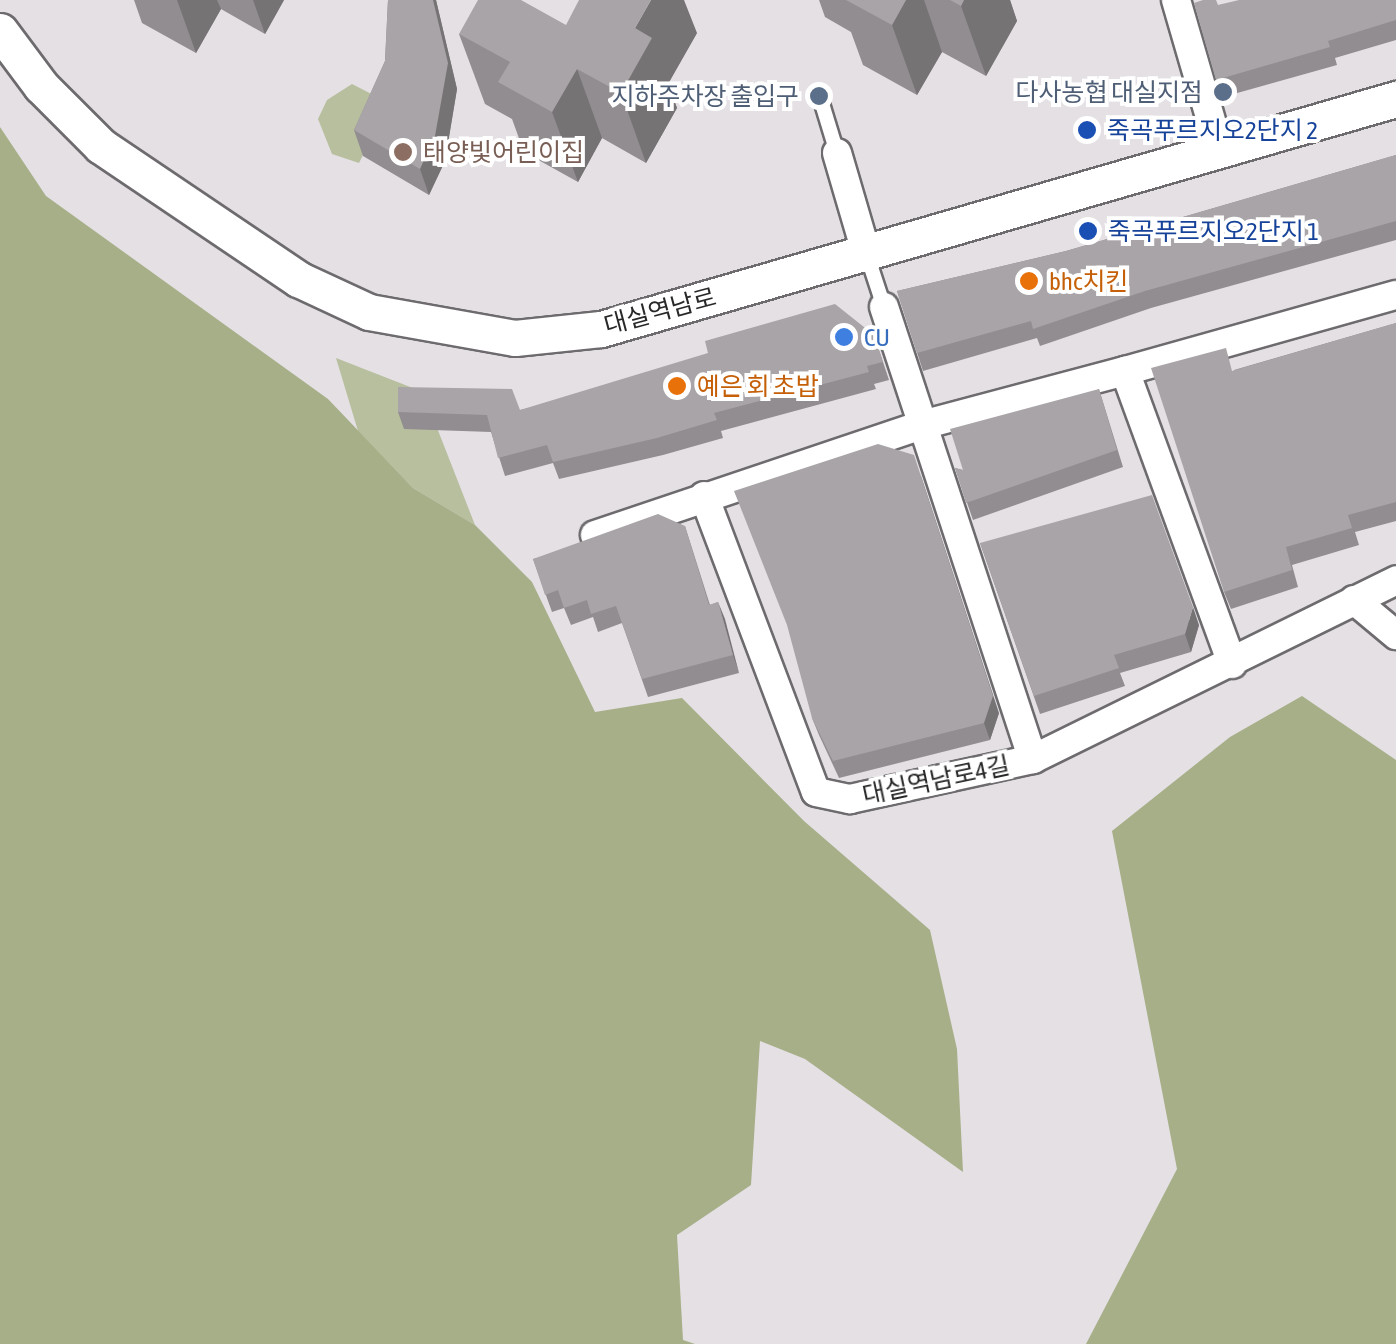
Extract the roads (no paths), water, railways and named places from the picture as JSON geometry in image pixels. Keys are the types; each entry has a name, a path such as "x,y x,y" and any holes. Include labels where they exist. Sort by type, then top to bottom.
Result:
{"street":[{"path":"1176,0 1220,151"},
{"name":"대실역남로","path":"0,31 41,86 101,146 298,279 369,312 515,338 601,329 1396,100"},
{"path":"837,153 866,252"},
{"path":"595,535 922,425 1396,294"},
{"path":"884,307 1033,759"},
{"path":"1124,371 1232,664"},
{"name":"대실역남로4길","path":"704,496 816,792 850,800 1033,759 1396,580"},
{"path":"1354,600 1396,635"}],"lane":[{"path":"820,97 837,153"},
{"path":"866,252 884,307"}],"place":[{"name":"다사농협 대실지점","path":"1223,92"},
{"name":"지하주차장 출입구","path":"819,96"},
{"name":"죽곡푸르지오2단지 2","path":"1087,130"},
{"name":"태양빛어린이집","path":"403,152"},
{"name":"죽곡푸르지오2단지 1","path":"1088,231"},
{"name":"bhc치킨","path":"1029,281"},
{"name":"CU","path":"844,337"},
{"name":"예은 회 초밥","path":"677,386"}]}
